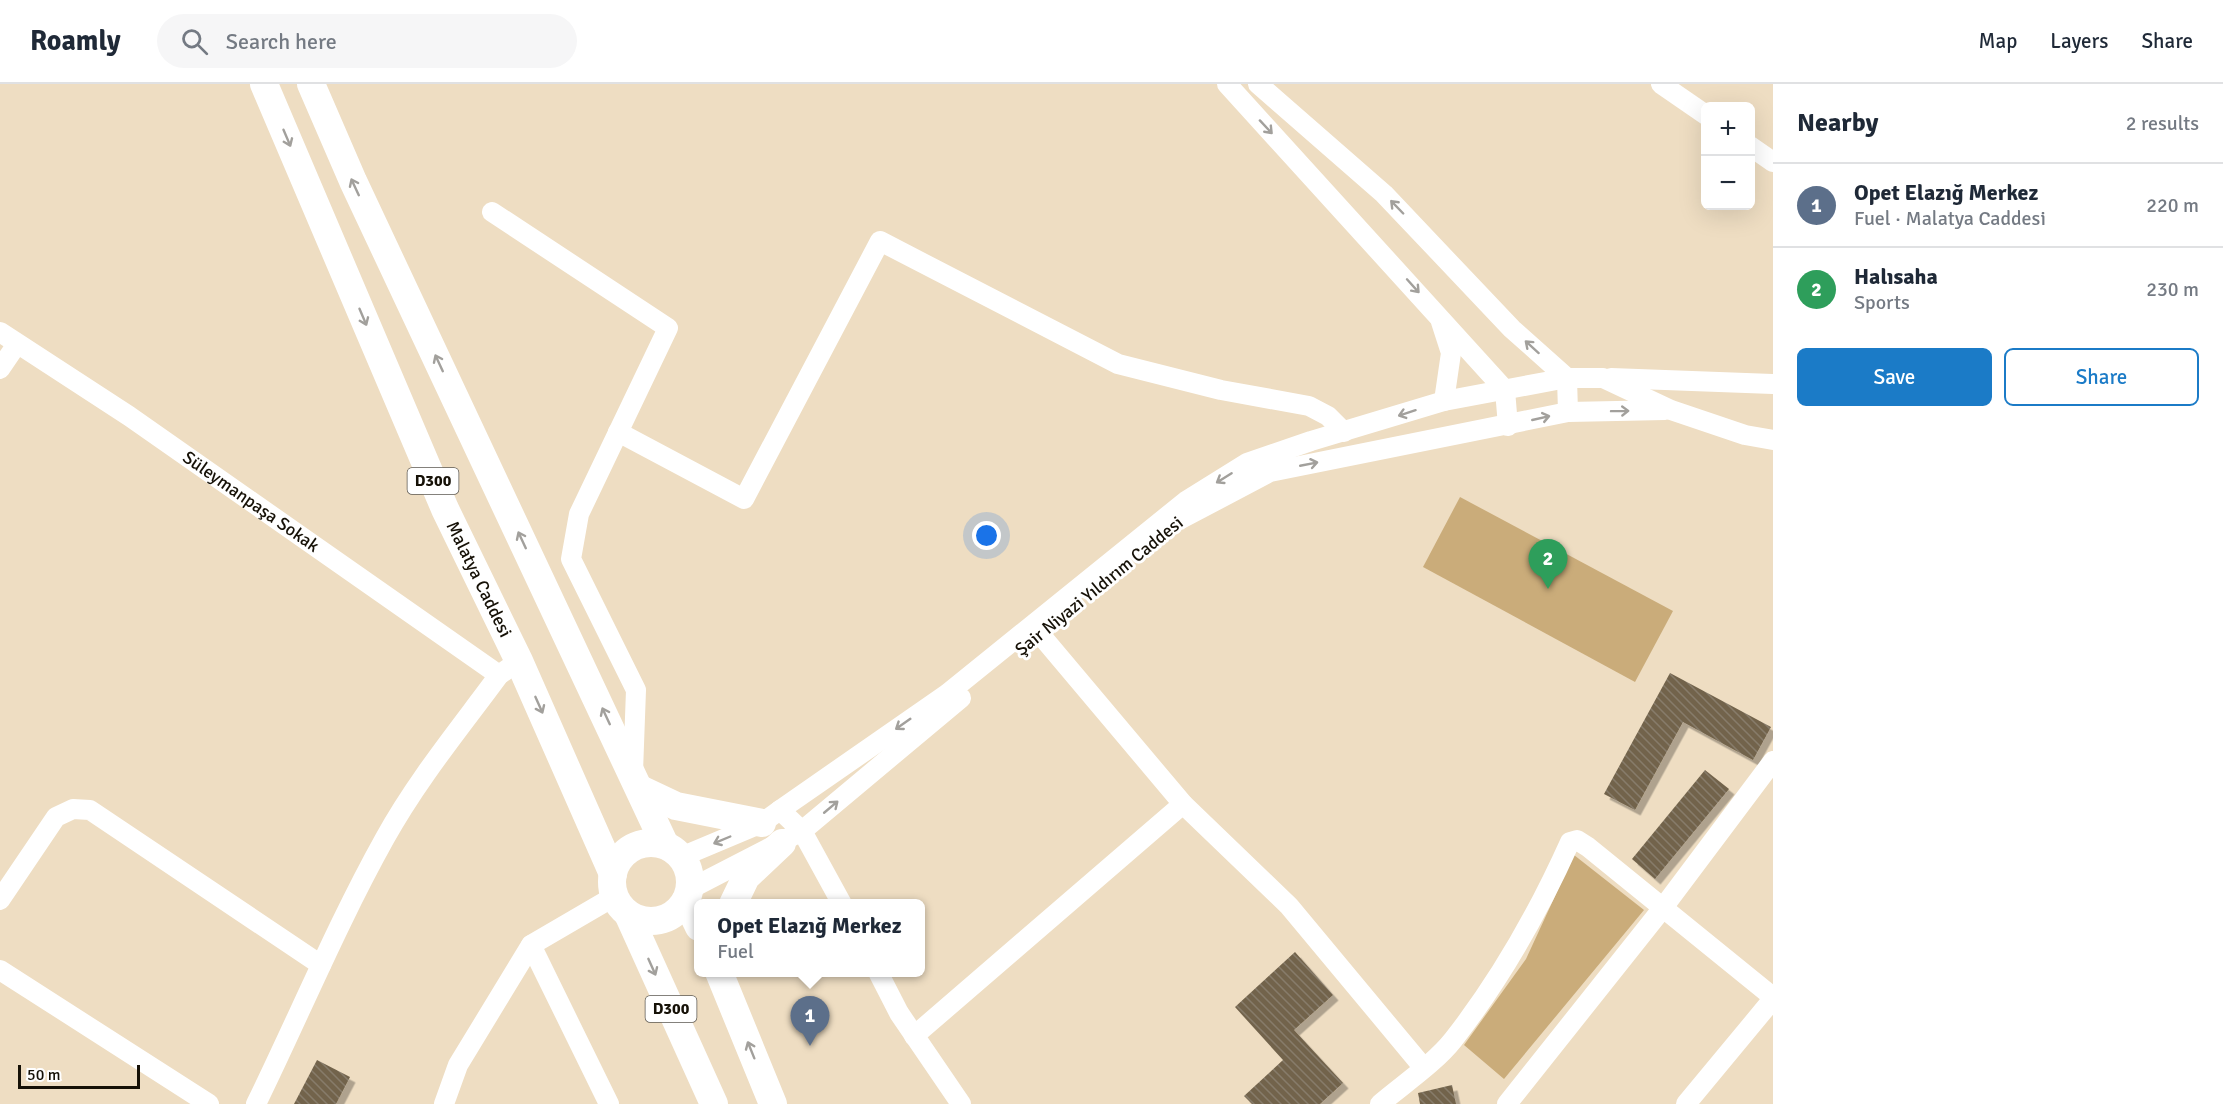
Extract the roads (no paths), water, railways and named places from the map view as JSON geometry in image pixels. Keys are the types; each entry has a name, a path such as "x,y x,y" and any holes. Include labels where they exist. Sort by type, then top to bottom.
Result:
{"highway":[{"name":"Malatya Caddesi","path":"264,84 445,509 509,668 619,894 714,1104"},
{"path":"311,84 357,191 637,782 673,851 689,872 688,895 694,912"},
{"path":"637,782 676,806 771,817"},
{"path":"735,899 746,877 792,837"},
{"path":"673,851 652,843 639,845 627,851 618,861 619,894 649,921 671,916 688,895"},
{"path":"721,977 773,1104"}],"street":[{"path":"1227,84 1505,390 1508,426"},
{"path":"1258,84 1384,194 1512,329 1567,378 1568,411"},
{"path":"1661,84 1701,112"},
{"path":"1755,149 1773,162"},
{"path":"492,212 668,328 579,514 571,559 636,690 637,782"},
{"path":"618,432 744,499 880,241 1118,364 1221,390 1309,406 1328,416 1344,432"},
{"path":"1438,314 1451,353 1444,401"},
{"name":"Süleymanpaşa Sokak","path":"0,333 509,668"},
{"path":"0,369 17,344"},
{"path":"673,851 771,817 947,694 1186,501 1247,463 1444,401 1567,378 1773,384"},
{"path":"1603,378 1671,410 1745,435 1773,440"},
{"name":"Şair Niyazi Yıldırım Caddesi","path":"688,895 792,837 1183,517 1270,472 1508,426 1568,411 1671,410"},
{"path":"1039,633 1183,804 1289,906 1423,1067"},
{"path":"256,1104 321,965 385,838 429,768 509,668"},
{"path":"1507,1104 1509,1097 1662,909 1773,761"},
{"path":"914,1036 1183,804"},
{"path":"0,900 56,817 73,809 90,810 321,965"},
{"path":"771,817 792,837 839,899"},
{"path":"1380,1104 1452,1042 1518,943 1550,888 1570,842 1577,840 1773,998 1686,1104"},
{"path":"444,1104 458,1065 531,945 619,894"},
{"path":"531,945 609,1104"},
{"path":"0,970 209,1104"},
{"path":"881,977 914,1036 961,1104"}],"place":[{"name":"Halısaha","path":"1548,589"},
{"name":"Opet Elazığ Merkez","path":"810,1046"}]}
